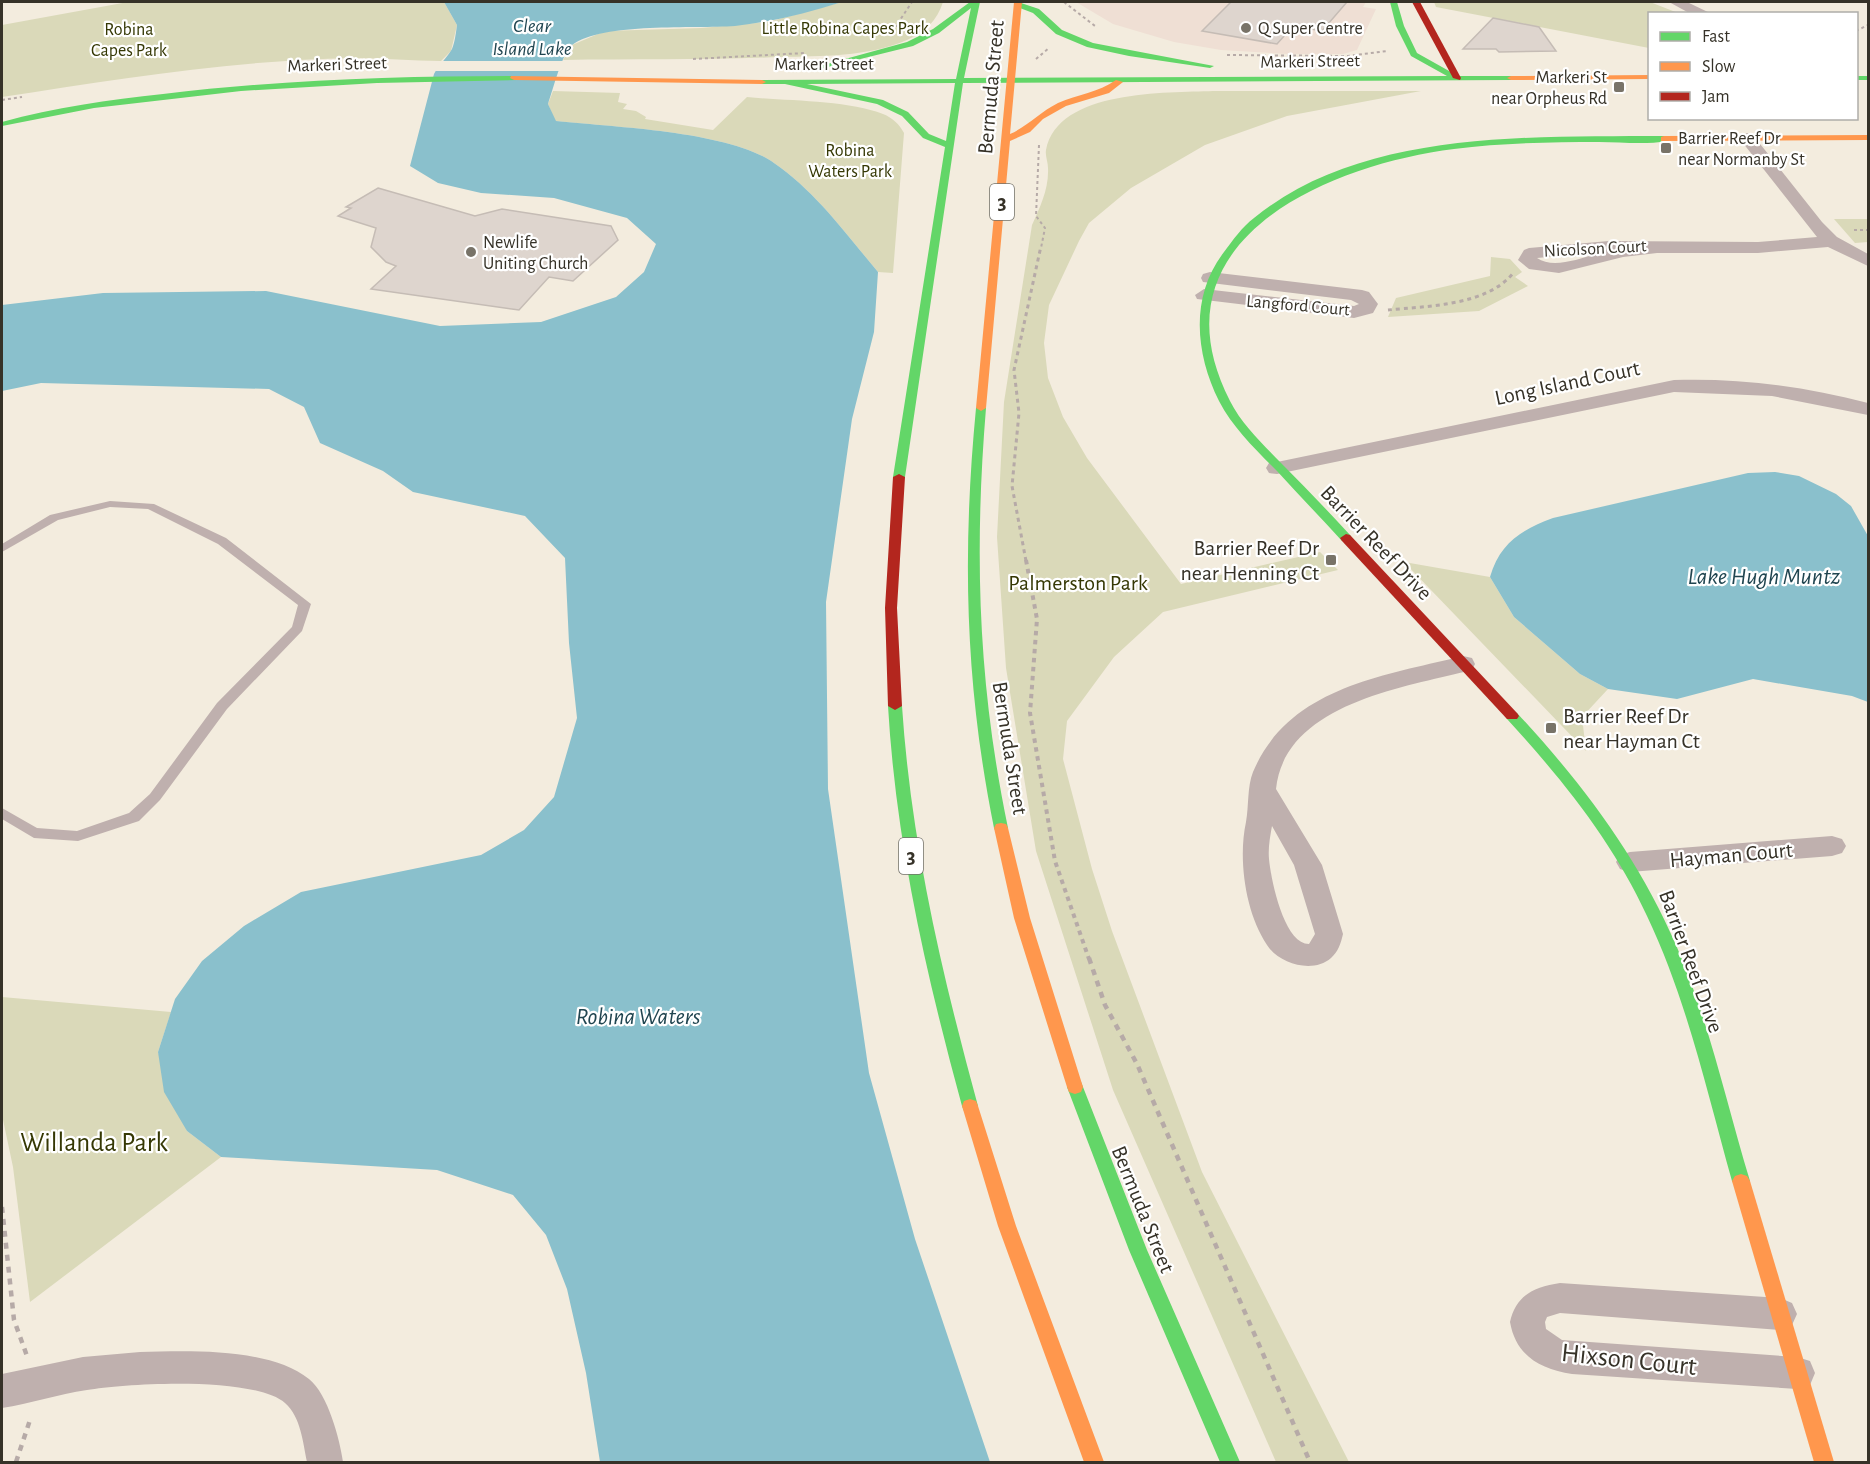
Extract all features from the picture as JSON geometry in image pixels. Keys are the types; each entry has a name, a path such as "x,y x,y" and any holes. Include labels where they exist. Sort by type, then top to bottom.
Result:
{"main road":[{"name":"Bermuda Street","path":"975,2 962,66 892,537 890,664 902,797 928,945 976,1124 1008,1232 1094,1462"},
{"path":"819,67 915,43 941,28 953,15 975,2"},
{"path":"1393,2 1407,41 1417,57 1431,65"},
{"path":"1416,2 1454,72"},
{"name":"Bermuda Street","path":"1018,3 1018,66 1011,82 1002,201 971,505 974,640 982,714 998,809 1042,982 1081,1106 1128,1227 1230,1462"},
{"path":"1018,3 1036,11 1059,33 1090,45 1129,54 1210,66"},
{"path":"1393,53 1405,51 1407,41 1415,30 1429,27"},
{"name":"Markeri Street","path":"806,60 819,67 886,66"},
{"name":"Markeri Street","path":"1018,66 1431,65 1454,72 1648,77"},
{"name":"Markeri Street","path":"13,106 179,81 288,71 585,73 785,82 1119,82 1648,65"},
{"name":"Markeri Street","path":"585,73 702,67"},
{"name":"Markeri Street","path":"2,124 31,116 173,94 411,73"},
{"path":"785,82 851,93 880,102 905,114 926,136 950,146"},
{"path":"1005,140 1027,130 1040,117 1063,104 1106,91 1119,82"},
{"path":"1207,287 1239,237 1284,200 1332,178 1383,161 1440,149 1497,141 1869,138"},
{"name":"Barrier Reef Drive","path":"1207,287 1201,335 1213,380 1237,422 1277,468 1582,792 1630,862 1652,904 1681,977 1824,1462"}],"street":[{"path":"1676,2 1700,12"},
{"path":"1747,138 1816,226 1831,241 1869,261"},
{"name":"Nicolson Court","path":"1529,261 1535,266 1552,268 1640,249 1678,246 1790,245 1831,241"},
{"name":"Langford Court","path":"1207,287 1349,311 1366,309"},
{"name":"Long Island Court","path":"1277,468 1674,386 1717,385 1772,388 1869,409"},
{"path":"1264,790 1308,865 1329,934 1327,944 1319,952 1306,955 1291,952 1281,946 1275,935 1255,856 1265,776 1283,740 1297,723 1317,710 1359,692 1463,664"},
{"name":"Hayman Court","path":"1630,862 1832,846"},
{"name":"Hixson Court","path":"1780,1314 1560,1298 1544,1299 1534,1304 1528,1314 1528,1328 1535,1341 1552,1354 1572,1359 1797,1373"},
{"path":"2,1391 96,1371 165,1368 229,1371 267,1377 297,1391 320,1430 325,1462"}],"lane":[{"path":"2,549 54,518 110,504 150,507 222,542 305,604 298,628 222,706 154,797 134,817 78,836 34,833 2,813"}],"path":[{"path":"891,34 896,26"},
{"path":"1095,28 1100,28"},
{"path":"1225,55 1348,56 1393,53"},
{"path":"689,60 806,60"},
{"path":"1041,136 1036,216 1045,228 1014,370 1019,413 1012,486 1036,619 1030,713 1055,861 1106,1005 1137,1064 1250,1329 1273,1373 1310,1462"},
{"path":"1366,309 1458,303 1505,284 1507,277 1529,261"},
{"path":"2,1207 14,1320 31,1366"},
{"path":"16,1462 31,1416"}],"shaded area":[{"name":"Q Super Centre","path":"1076,2 1366,2 1363,7 1376,9 1357,50 1343,54 1288,54 1221,50 1174,42 1113,24"}],"green space":[{"name":"Robina Capes Park","path":"128,2 444,2 457,25 451,51 441,61 354,58 266,62 133,77 2,97 2,25"},
{"name":"Little Robina Capes Park","path":"842,2 943,2 934,20 919,33 892,46 860,53 753,58 563,60 572,45 605,31 701,28 768,22"},
{"path":"1434,2 1650,2 1675,12 1648,12 1648,48 1436,7"},
{"name":"Robina Waters Park","path":"553,91 620,93 618,102 627,104 623,109 636,111 646,117 645,119 713,130 747,97 852,106 887,116 904,133 893,273 878,272 830,214 803,187 774,163 754,152 700,137 669,132 555,121 548,104"},
{"name":"Palmerston Park","path":"1213,91 1421,91 1287,116 1205,145 1131,188 1089,223 1049,305 1044,343 1048,378 1063,417 1087,458 1181,584 1320,552 1338,570 1163,612 1114,657 1067,721 1063,759 1092,869 1112,931 1202,1172 1349,1462 1276,1462 1113,1090 1036,851 1006,668 997,537 1004,402 1032,225 1047,183 1046,150 1055,130 1071,115 1092,105 1143,94"},
{"path":"1834,219 1868,219 1868,242 1855,243"},
{"path":"1491,257 1510,259 1522,272 1515,277 1528,286 1479,311 1388,317 1396,298 1490,276"},
{"path":"1404,562 1490,577 1514,617 1580,674 1608,689 1582,717 1586,751"},
{"name":"Willanda Park","path":"2,997 171,1012 158,1052 187,1131 221,1157 30,1302 13,1167 2,1115"}],"water":[{"name":"Robina Waters","path":"444,2 842,2 789,17 735,26 650,28 605,33 586,38 568,49 548,104 556,121 669,132 700,137 754,152 774,163 803,187 830,214 878,272 874,332 852,419 826,602 828,789 869,1073 915,1239 990,1462 600,1462 586,1373 567,1289 546,1235 513,1195 437,1170 221,1157 187,1131 164,1092 158,1052 175,999 202,961 244,926 301,892 481,855 524,830 554,797 577,718 569,643 565,558 525,516 413,492 383,471 320,443 304,407 269,389 41,383 2,391 2,305 103,293 266,291 440,326 541,322 616,297 644,272 656,244 627,218 554,198 481,193 438,183 410,166 434,74 452,49 455,40 457,25"},
{"name":"Lake Hugh Muntz","path":"1775,472 1799,476 1836,494 1851,506 1868,536 1868,702 1852,696 1753,679 1677,699 1608,689 1580,674 1514,617 1490,577 1500,555 1513,539 1553,518 1748,473"}],"pier":[{"path":"437,61 566,61 564,71 432,71"}],"building":[{"path":"1231,2 1347,2 1322,31 1293,26 1277,44 1202,31"},
{"path":"1493,18 1539,27 1556,51 1499,52 1496,49 1463,49"},
{"path":"378,188 475,216 502,209 611,226 618,240 573,281 549,277 519,310 371,289 396,266 386,262 371,247 376,228 338,216 351,208 346,207"}],"traffic: fast":[{"path":"820,67 910,44 936,31 974,2"},
{"path":"899,477 962,66 976,2"},
{"path":"1393,2 1400,26 1414,54 1455,77"},
{"path":"1018,4 1036,11 1059,32 1090,45 1129,54 1210,66"},
{"path":"2,124 94,105 241,88 377,80 514,78"},
{"path":"762,82 1511,78"},
{"path":"1858,78 1868,78"},
{"path":"785,82 880,102 905,114 926,136 950,146"},
{"path":"1346,538 1248,434 1225,402 1216,382 1205,341 1206,300 1212,280 1222,261 1236,243 1257,220 1304,189 1351,169 1401,155 1454,146 1508,142 1664,139"},
{"path":"981,408 973,513 973,619 982,724 1001,828"},
{"path":"895,706 898,757 911,858 932,958 970,1106"},
{"path":"1512,716 1581,796 1620,853 1654,914 1690,1004 1741,1181"},
{"path":"1075,1087 1138,1250 1230,1462"}],"traffic: slow":[{"path":"981,408 1018,2"},
{"path":"1511,78 1648,77"},
{"path":"514,78 762,82"},
{"path":"1005,140 1027,130 1040,117 1063,104 1106,91 1119,82"},
{"path":"1664,139 1868,138"},
{"path":"1001,828 1022,918 1075,1087"},
{"path":"970,1106 1007,1226 1094,1462"},
{"path":"1741,1181 1824,1462"}],"traffic: jam":[{"path":"1416,2 1457,78"},
{"path":"895,706 891,608 899,477"},
{"path":"1346,538 1512,716"}],"place":[{"name":"Q Super Centre","path":"1246,28"},
{"name":"Markeri St near Orpheus Rd","path":"1619,87"},
{"name":"Barrier Reef Dr near Normanby St","path":"1666,148"},
{"name":"Newlife Uniting Church","path":"471,252"},
{"name":"Barrier Reef Dr near Henning Ct","path":"1331,560"},
{"name":"Barrier Reef Dr near Hayman Ct","path":"1551,728"}],"water label":[{"name":"Clear Island Lake","path":"532,36"}]}
